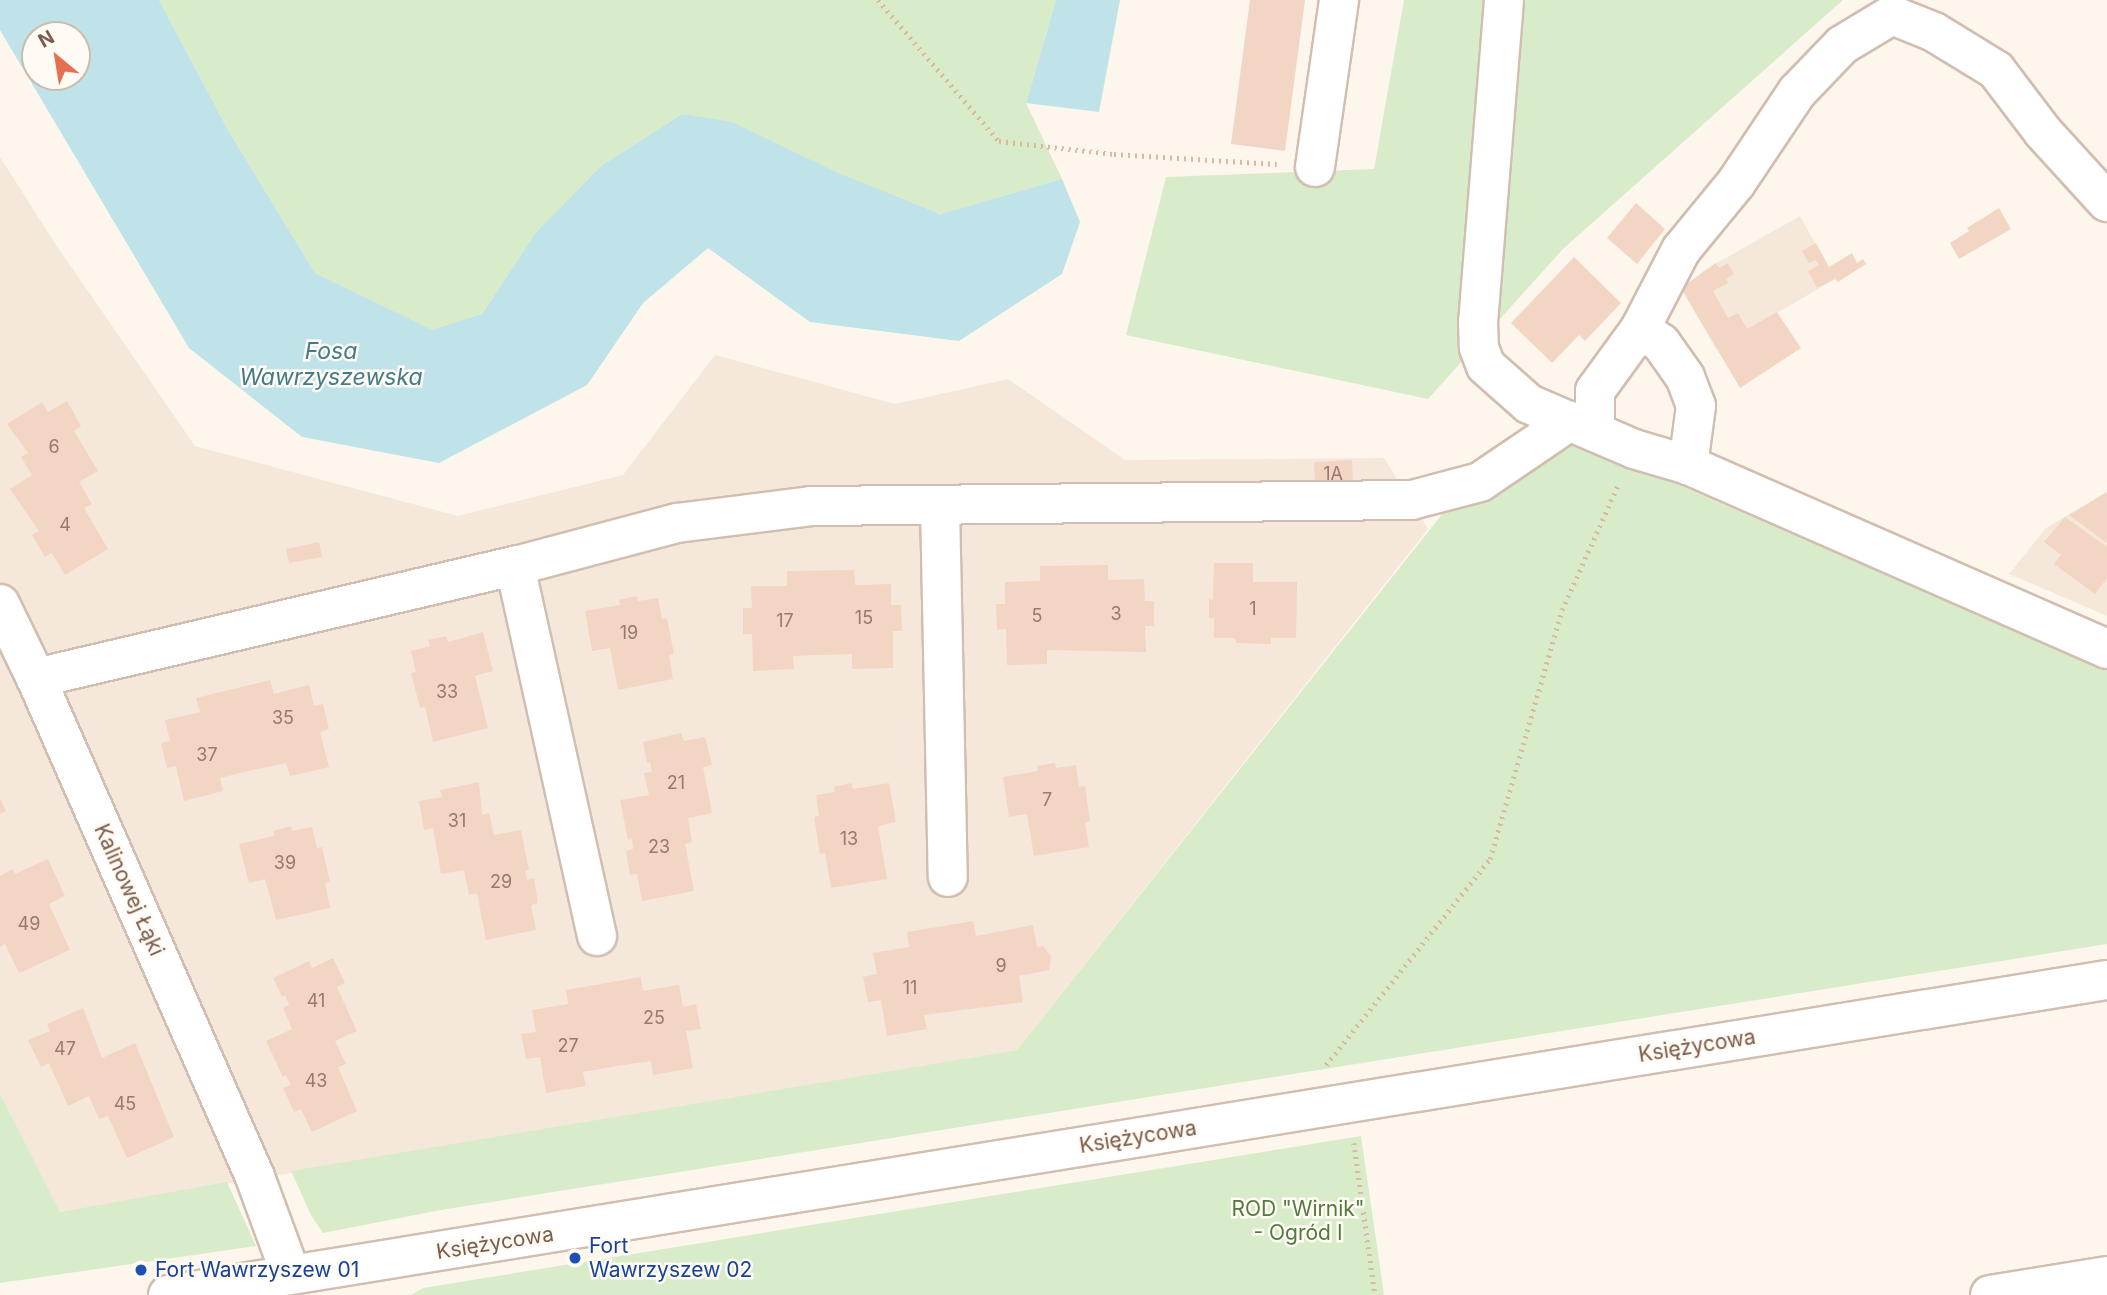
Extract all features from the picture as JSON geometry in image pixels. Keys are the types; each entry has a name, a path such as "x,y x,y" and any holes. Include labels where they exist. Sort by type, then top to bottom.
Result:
{"street":[{"path":"1315,167 1339,0"},
{"path":"1504,0 1478,322 1479,348 1486,366 1529,404 1634,449 1688,465 2107,649"},
{"path":"36,678 515,566 677,523 811,506 1412,500 1480,482 1583,426 1595,391 1640,329 1681,250 1736,183 1797,92 1842,45 1892,15 1934,32 1996,70 2043,132 2107,202"},
{"path":"1640,329 1661,343 1685,377 1696,406 1688,465"},
{"path":"940,506 948,877"},
{"path":"515,566 597,936"},
{"name":"Kalinowej Łąki","path":"0,604 36,678 255,1178 291,1275"},
{"name":"Księżycowa","path":"168,1295 2107,980"},
{"path":"1990,1295 2107,1276"}],"path":[{"path":"878,0 999,141 1114,154 1315,167"},
{"path":"1325,1067 1490,859 1562,610 1634,449"},
{"path":"1353,1138 1375,1295"}],"shaded area":[{"path":"0,157 56,245 195,446 458,516 623,475 715,355 895,404 1008,379 1125,460 1384,458 1428,529 1017,1050 60,1212 0,1093"},
{"path":"1800,216 1835,279 1716,349 1681,288 1700,276 1701,272"},
{"path":"2107,492 2107,616 2009,574 2046,528"}],"green space":[{"path":"159,0 1056,0 1026,103 1062,179 942,214 682,114 601,166 536,232 482,314 432,331 315,273 228,130"},
{"path":"1404,0 1843,0 1563,249 1428,399 1126,335 1166,177 1374,169"},
{"path":"1568,437 2107,671 2107,944 441,1210 323,1233 311,1215 291,1171 1017,1050 1447,508"},
{"path":"0,1093 60,1212 227,1182 256,1246 0,1283"},
{"name":"ROD \"Wirnik\" - Ogród I","path":"1361,1136 1384,1295 411,1295 423,1288"}],"water":[{"name":"Fosa Wawrzyszewska","path":"0,0 159,0 228,130 315,273 432,330 482,314 536,232 601,166 682,114 732,122 838,173 941,214 1062,179 1080,222 1062,274 959,341 810,322 708,248 643,303 587,385 439,463 302,437 189,348 36,91 91,91 91,21 21,21 21,65 0,30"},
{"path":"1056,0 1120,0 1099,112 1026,103"}],"building":[{"path":"1250,0 1305,0 1285,151 1231,144"},
{"path":"1636,203 1665,229 1637,264 1607,238"},
{"path":"1999,208 2011,229 1959,259 1950,243 1969,231 1967,228"},
{"path":"1816,243 1829,267 1852,253 1857,263 1863,259 1866,264 1838,282 1835,279 1817,288 1808,271 1819,265 1816,260 1809,263 1802,251"},
{"path":"1574,257 1621,303 1585,341 1579,335 1552,363 1511,323"},
{"path":"1716,263 1719,268 1728,263 1734,274 1726,279 1728,283 1713,291 1728,318 1738,313 1747,329 1777,312 1801,348 1740,388 1681,288"},
{"path":"67,401 81,426 74,431 98,471 79,482 92,504 84,508 108,549 65,575 52,553 45,557 32,535 39,531 10,489 32,475 21,457 28,453 7,424 42,402 48,412"},
{"path":"1352,460 1353,486 1315,488 1314,462"},
{"path":"2107,492 2107,543 2069,515"},
{"path":"2065,517 2107,547 2107,578 2095,594 2054,564 2061,555 2044,542"},
{"path":"319,542 322,557 289,563 286,549"},
{"path":"1214,563 1253,563 1253,582 1297,582 1296,638 1271,638 1271,644 1236,643 1235,638 1214,638 1214,618 1209,618 1209,599 1213,600"},
{"path":"1108,565 1108,580 1144,579 1145,601 1154,601 1154,626 1145,626 1146,652 1047,650 1047,664 1007,665 1006,629 997,630 996,604 1005,604 1005,582 1040,581 1040,566"},
{"path":"854,570 855,585 891,584 891,605 901,605 902,631 893,631 893,668 852,669 852,654 793,656 794,669 753,671 752,634 743,634 743,608 752,608 751,586 787,586 787,571"},
{"path":"637,596 638,601 658,598 662,619 667,618 674,654 669,655 673,679 618,690 610,648 592,651 585,611 620,605 619,600"},
{"path":"483,632 493,671 475,676 488,728 433,742 425,707 420,708 411,673 416,672 411,651 430,646 428,640 446,636 448,642"},
{"path":"270,680 274,694 309,685 314,706 323,704 329,729 320,732 329,767 290,776 286,763 253,770 220,778 223,791 184,801 176,766 167,768 161,743 170,741 165,720 200,712 196,698"},
{"path":"681,733 684,741 705,737 712,765 703,767 712,813 688,818 692,842 685,844 694,891 642,901 637,874 630,875 626,851 633,849 632,839 628,840 620,800 649,795 644,773 652,772 650,762 647,763 643,742"},
{"path":"1055,763 1056,768 1076,765 1079,787 1085,786 1090,821 1085,823 1089,847 1034,856 1027,814 1009,817 1003,777 1038,771 1037,766"},
{"path":"479,782 482,815 489,813 494,835 521,830 529,870 525,871 527,880 534,878 538,903 531,905 536,930 486,940 477,893 469,895 464,870 441,874 433,828 424,830 419,801 442,797 440,790"},
{"path":"852,783 853,789 889,783 896,822 878,826 887,879 831,888 825,853 820,854 814,817 819,816 816,795 835,792 834,787"},
{"path":"0,798 6,811 0,814"},
{"path":"291,826 292,831 312,827 317,848 322,847 330,882 325,883 330,908 276,920 265,879 249,883 239,844 274,836 273,831"},
{"path":"48,859 65,896 49,904 70,950 19,973 5,944 0,947 0,876 13,869 15,874"},
{"path":"973,921 976,936 1033,925 1037,947 1043,946 1051,956 1049,970 1019,976 1023,1002 924,1015 927,1029 887,1036 881,1000 868,1002 863,977 877,974 873,953 909,947 907,932"},
{"path":"333,958 345,983 337,987 357,1031 335,1041 346,1064 338,1067 357,1111 312,1132 301,1109 294,1112 283,1088 291,1085 286,1075 283,1077 266,1041 292,1029 283,1008 289,1005 273,978 309,961 312,968"},
{"path":"641,977 643,991 679,985 683,1007 696,1004 701,1029 686,1031 693,1068 653,1075 651,1061 617,1066 583,1072 586,1086 546,1093 540,1057 526,1059 521,1034 536,1032 532,1010 568,1004 566,990"},
{"path":"83,1008 102,1058 135,1043 174,1137 127,1158 108,1116 99,1119 89,1096 68,1106 49,1063 41,1067 28,1040 50,1031 47,1024"}],"place":[{"name":"Fort Wawrzyszew 02","path":"575,1258"},
{"name":"Fort Wawrzyszew 01","path":"141,1270"}]}
